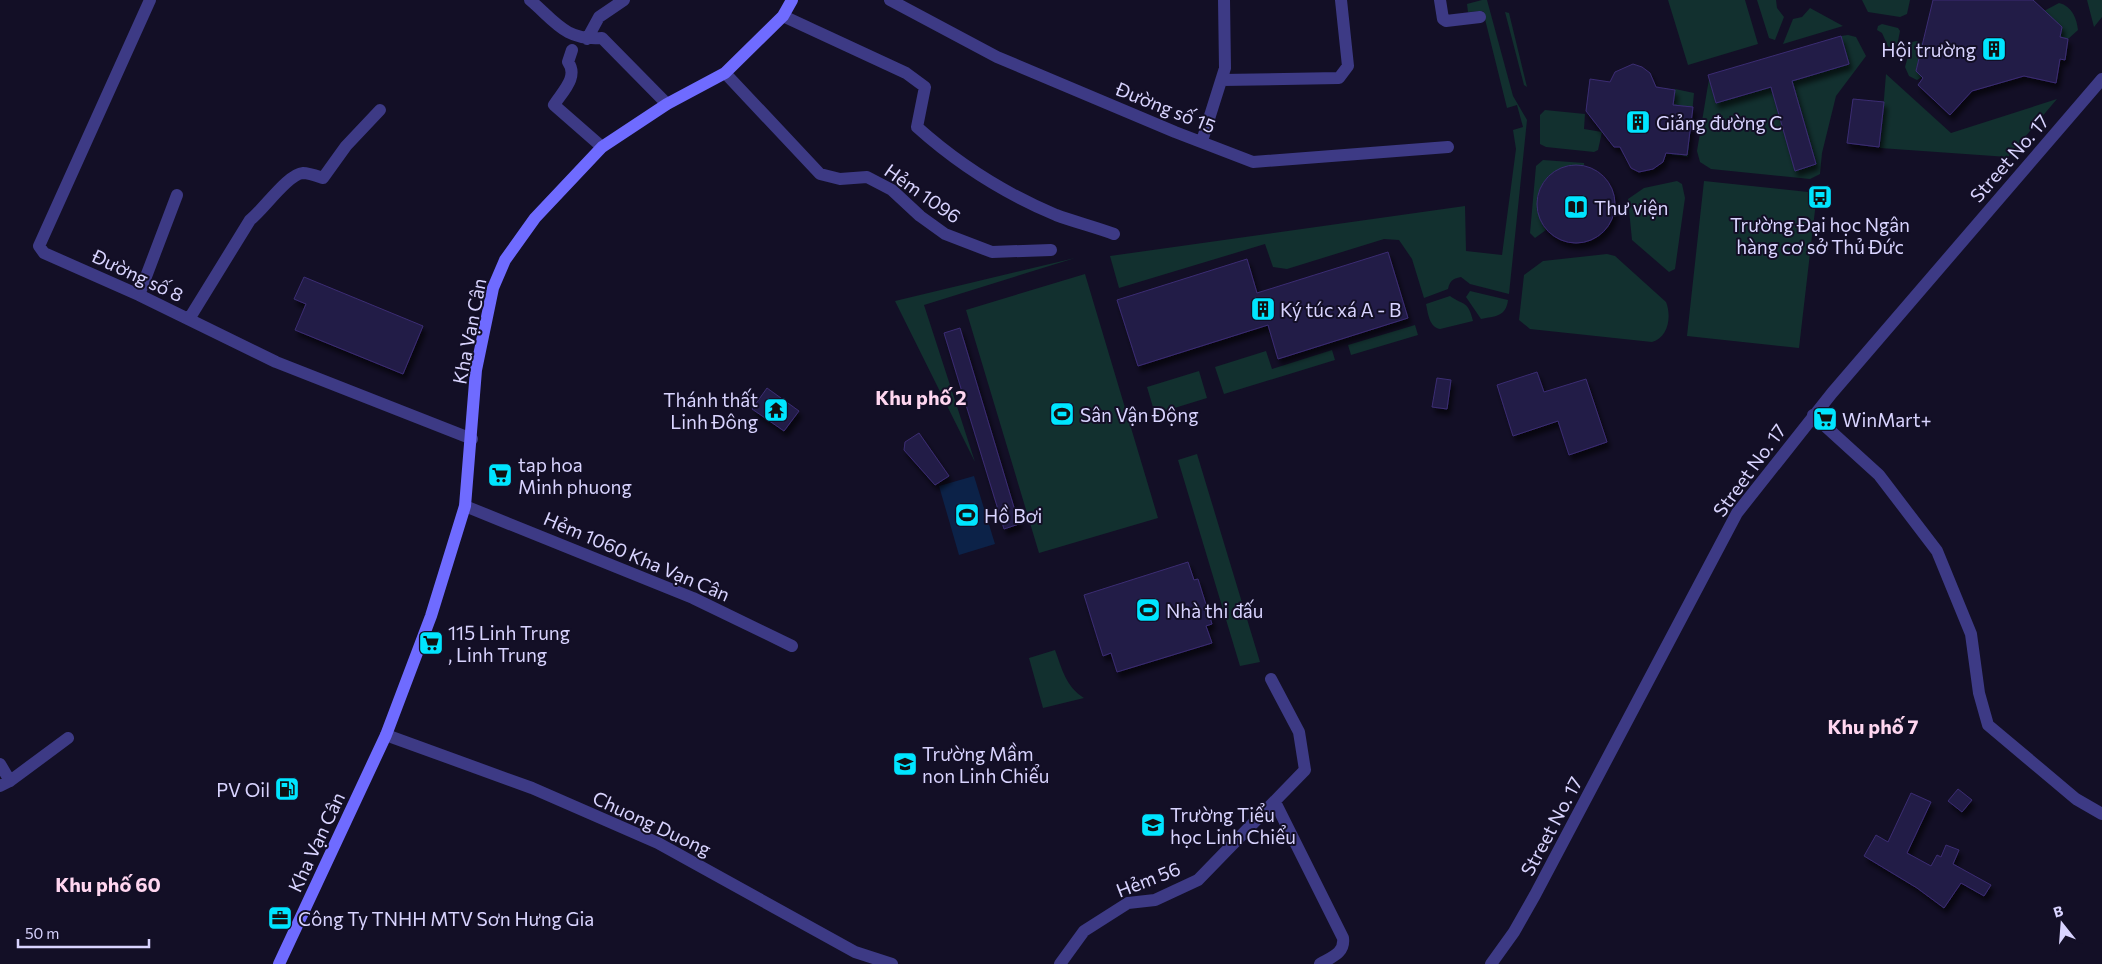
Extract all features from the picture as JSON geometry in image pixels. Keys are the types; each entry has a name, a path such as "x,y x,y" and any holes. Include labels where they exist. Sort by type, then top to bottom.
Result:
{"main road":[{"name":"Kha Vạn Cân","path":"279,964 386,735 411,674 465,506 472,439 476,370 493,288 505,260 535,218 602,148 667,104 726,73 783,16 792,0"}],"street":[{"name":"Đường số 8","path":"150,0 39,246 44,253 138,295 276,362 472,439"},
{"path":"530,0 558,28 587,39 602,38 667,104"},
{"path":"587,39 599,17 624,0"},
{"name":"Đường số 15","path":"890,0 997,57 1175,132 1253,162 1448,147"},
{"path":"1202,141 1225,68 1224,0"},
{"path":"1222,80 1339,78 1348,66 1340,0"},
{"path":"1440,0 1443,19 1446,21 1480,17"},
{"path":"783,16 906,73 925,87 918,127 938,145 970,168 1020,198 1057,215 1114,234"},
{"path":"572,50 568,62 573,69 573,75 554,105 602,148"},
{"name":"Hẻm 1096","path":"726,73 820,174 840,179 867,177 892,190 920,216 945,234 992,252 1051,250"},
{"name":"Street No. 17","path":"1491,964 1514,932 1536,895 1737,513 1813,415 2102,81"},
{"path":"189,319 250,220 263,210 291,177 304,173 323,178 346,146 380,110"},
{"path":"138,295 177,195"},
{"path":"1813,415 1879,475 1937,552 1971,634 1979,693 1988,725 2076,799 2102,814"},
{"name":"Hẻm 1060 Kha Vạn Cân","path":"465,506 693,598 792,646"},
{"name":"Hẻm 56","path":"1060,964 1084,931 1128,904 1155,900 1198,880 1305,770 1299,732 1271,679"},
{"name":"Chuong Duong","path":"386,735 532,788 658,843 855,952 892,964"},
{"path":"0,764 5,783 68,738"},
{"path":"1275,802 1343,938 1344,945 1339,953 1320,964"}],"green space":[{"path":"1487,0 1513,96 1527,120 1509,294 1470,284 1461,277 1452,281 1448,289 1424,298 1412,259 1399,240 1384,239 1287,269 1273,267 1265,244 1119,288 1110,256 1465,206 1466,251 1502,255 1516,149 1513,130 1523,127 1517,105 1507,108 1483,11 1468,12 1467,4"},
{"path":"1668,0 1745,0 1758,44 1688,65"},
{"path":"1757,0 1776,0 1777,8 1784,17 1775,40 1769,38"},
{"path":"1862,0 1910,0 1907,14 1900,17 1868,12"},
{"path":"2087,0 2102,0 2102,17 2094,27"},
{"path":"2059,3 2073,13 2078,30 2068,39 2060,37 2061,27 2044,11"},
{"path":"1810,8 1843,26 1783,44 1793,19 1802,17"},
{"path":"1505,12 1509,13 1527,87 1524,85"},
{"path":"1882,24 1898,28 1900,31 1896,51 1892,55 1882,33 1877,30 1878,26"},
{"path":"1841,36 1856,37 1866,56 1836,96 1822,153 1820,174 1810,179 1711,169 1700,162 1697,151 1709,79 1716,103 1771,87 1795,170 1816,164 1792,81 1849,64"},
{"path":"1912,42 1922,43 1916,71 1922,77 1917,80 1909,76 1905,67"},
{"path":"1886,74 1951,133 2057,99 2008,157 1880,148"},
{"path":"1675,89 1694,93 1693,108 1673,105"},
{"path":"1545,110 1585,114 1584,129 1602,132 1598,150 1594,152 1546,147 1540,144 1540,115"},
{"path":"1691,120 1688,157 1666,154 1687,155"},
{"path":"1543,160 1584,163 1584,166 1559,170 1549,176 1542,185 1538,195 1537,206 1546,230 1535,238 1530,233 1536,166"},
{"path":"1677,181 1682,184 1685,198 1675,269 1669,272 1632,240 1628,199 1644,188"},
{"path":"1704,181 1817,193 1799,348 1687,336"},
{"path":"1607,254 1615,256 1666,302 1669,314 1667,326 1665,332 1657,340 1652,342 1530,329 1519,320 1524,275 1543,261"},
{"path":"1075,258 924,305 975,462 895,301"},
{"name":"Sân Vận Động","path":"1085,274 1158,518 1039,553 966,310"},
{"path":"1470,291 1508,300 1507,306 1499,315 1481,319 1466,297"},
{"path":"1450,296 1467,306 1473,321 1440,329 1436,328 1430,319 1426,304"},
{"path":"1415,325 1418,335 1351,355 1348,345"},
{"path":"1332,350 1335,360 1224,394 1215,367 1266,351 1272,369"},
{"path":"1199,371 1207,398 1155,414 1147,387"},
{"path":"1197,454 1260,662 1240,666 1178,460"},
{"path":"1055,650 1069,683 1084,698 1043,708 1029,658"}],"water":[{"name":"Hồ Bơi","path":"974,476 995,544 959,555 939,486"}],"building":[{"name":"Hội trường","path":"1933,0 2033,0 2062,27 2060,37 2068,39 2065,60 2060,59 2056,83 2024,76 1972,91 1950,115 1918,85 1923,78 1916,71"},
{"path":"1841,36 1849,64 1792,81 1816,164 1795,171 1771,87 1716,103 1708,75"},
{"name":"Giảng đường C","path":"1633,64 1642,67 1650,73 1656,87 1675,90 1673,105 1693,107 1687,155 1666,153 1663,162 1653,169 1639,172 1631,168 1620,147 1614,147 1586,111 1590,79 1610,82 1615,72"},
{"path":"1853,99 1884,102 1879,147 1847,143"},
{"name":"Thư viện","path":"1568,165 1584,165 1598,171 1609,182 1615,196 1615,212 1609,226 1598,237 1584,243 1568,243 1554,237 1543,226 1537,212 1537,196 1543,182 1554,171"},
{"name":"Ký túc xá A - B","path":"1388,252 1408,318 1278,359 1268,325 1138,366 1117,300 1247,259 1257,293"},
{"path":"304,277 423,326 403,374 295,330 306,304 294,299"},
{"path":"960,328 1019,524 1004,529 944,333"},
{"path":"1537,372 1544,392 1586,379 1607,442 1569,455 1558,421 1513,436 1497,385"},
{"path":"1437,378 1451,380 1447,409 1432,407"},
{"name":"Thánh thất Linh Đông","path":"767,388 799,411 784,431 752,409"},
{"path":"919,433 949,476 935,485 904,450 905,442"},
{"name":"Nhà thi đấu","path":"1188,562 1194,580 1198,579 1212,624 1206,626 1212,643 1117,672 1111,653 1103,656 1084,595"},
{"path":"1958,789 1972,800 1962,812 1948,801"},
{"path":"1911,793 1931,802 1907,853 1931,866 1937,855 1941,857 1946,845 1959,850 1953,864 1991,885 1984,896 1961,883 1944,908 1917,888 1864,856 1876,835 1888,842"}],"place":[{"name":"Hội trường","path":"1994,49"},
{"name":"Giảng đường C","path":"1638,122"},
{"name":"Trường Đại học Ngân hàng cơ sở Thủ Đức","path":"1820,197"},
{"name":"Thư viện","path":"1576,207"},
{"name":"Ký túc xá A - B","path":"1263,309"},
{"name":"Thánh thất Linh Đông","path":"776,410"},
{"name":"Sân Vận Động","path":"1062,414"},
{"name":"WinMart+","path":"1825,419"},
{"name":"tap hoa Minh phuong","path":"500,475"},
{"name":"Hồ Bơi","path":"967,515"},
{"name":"Nhà thi đấu","path":"1148,610"},
{"name":"115 Linh Trung , Linh Trung","path":"431,643"},
{"name":"Trường Mầm non Linh Chiểu","path":"905,764"},
{"name":"PV Oil","path":"287,789"},
{"name":"Trường Tiểu học Linh Chiểu","path":"1153,825"},
{"name":"Công Ty TNHH MTV Sơn Hưng Gia","path":"280,918"}],"district":[{"name":"Khu phố 2","path":"921,397"},
{"name":"Khu phố 7","path":"1873,726"},
{"name":"Khu phố 60","path":"108,884"}]}
